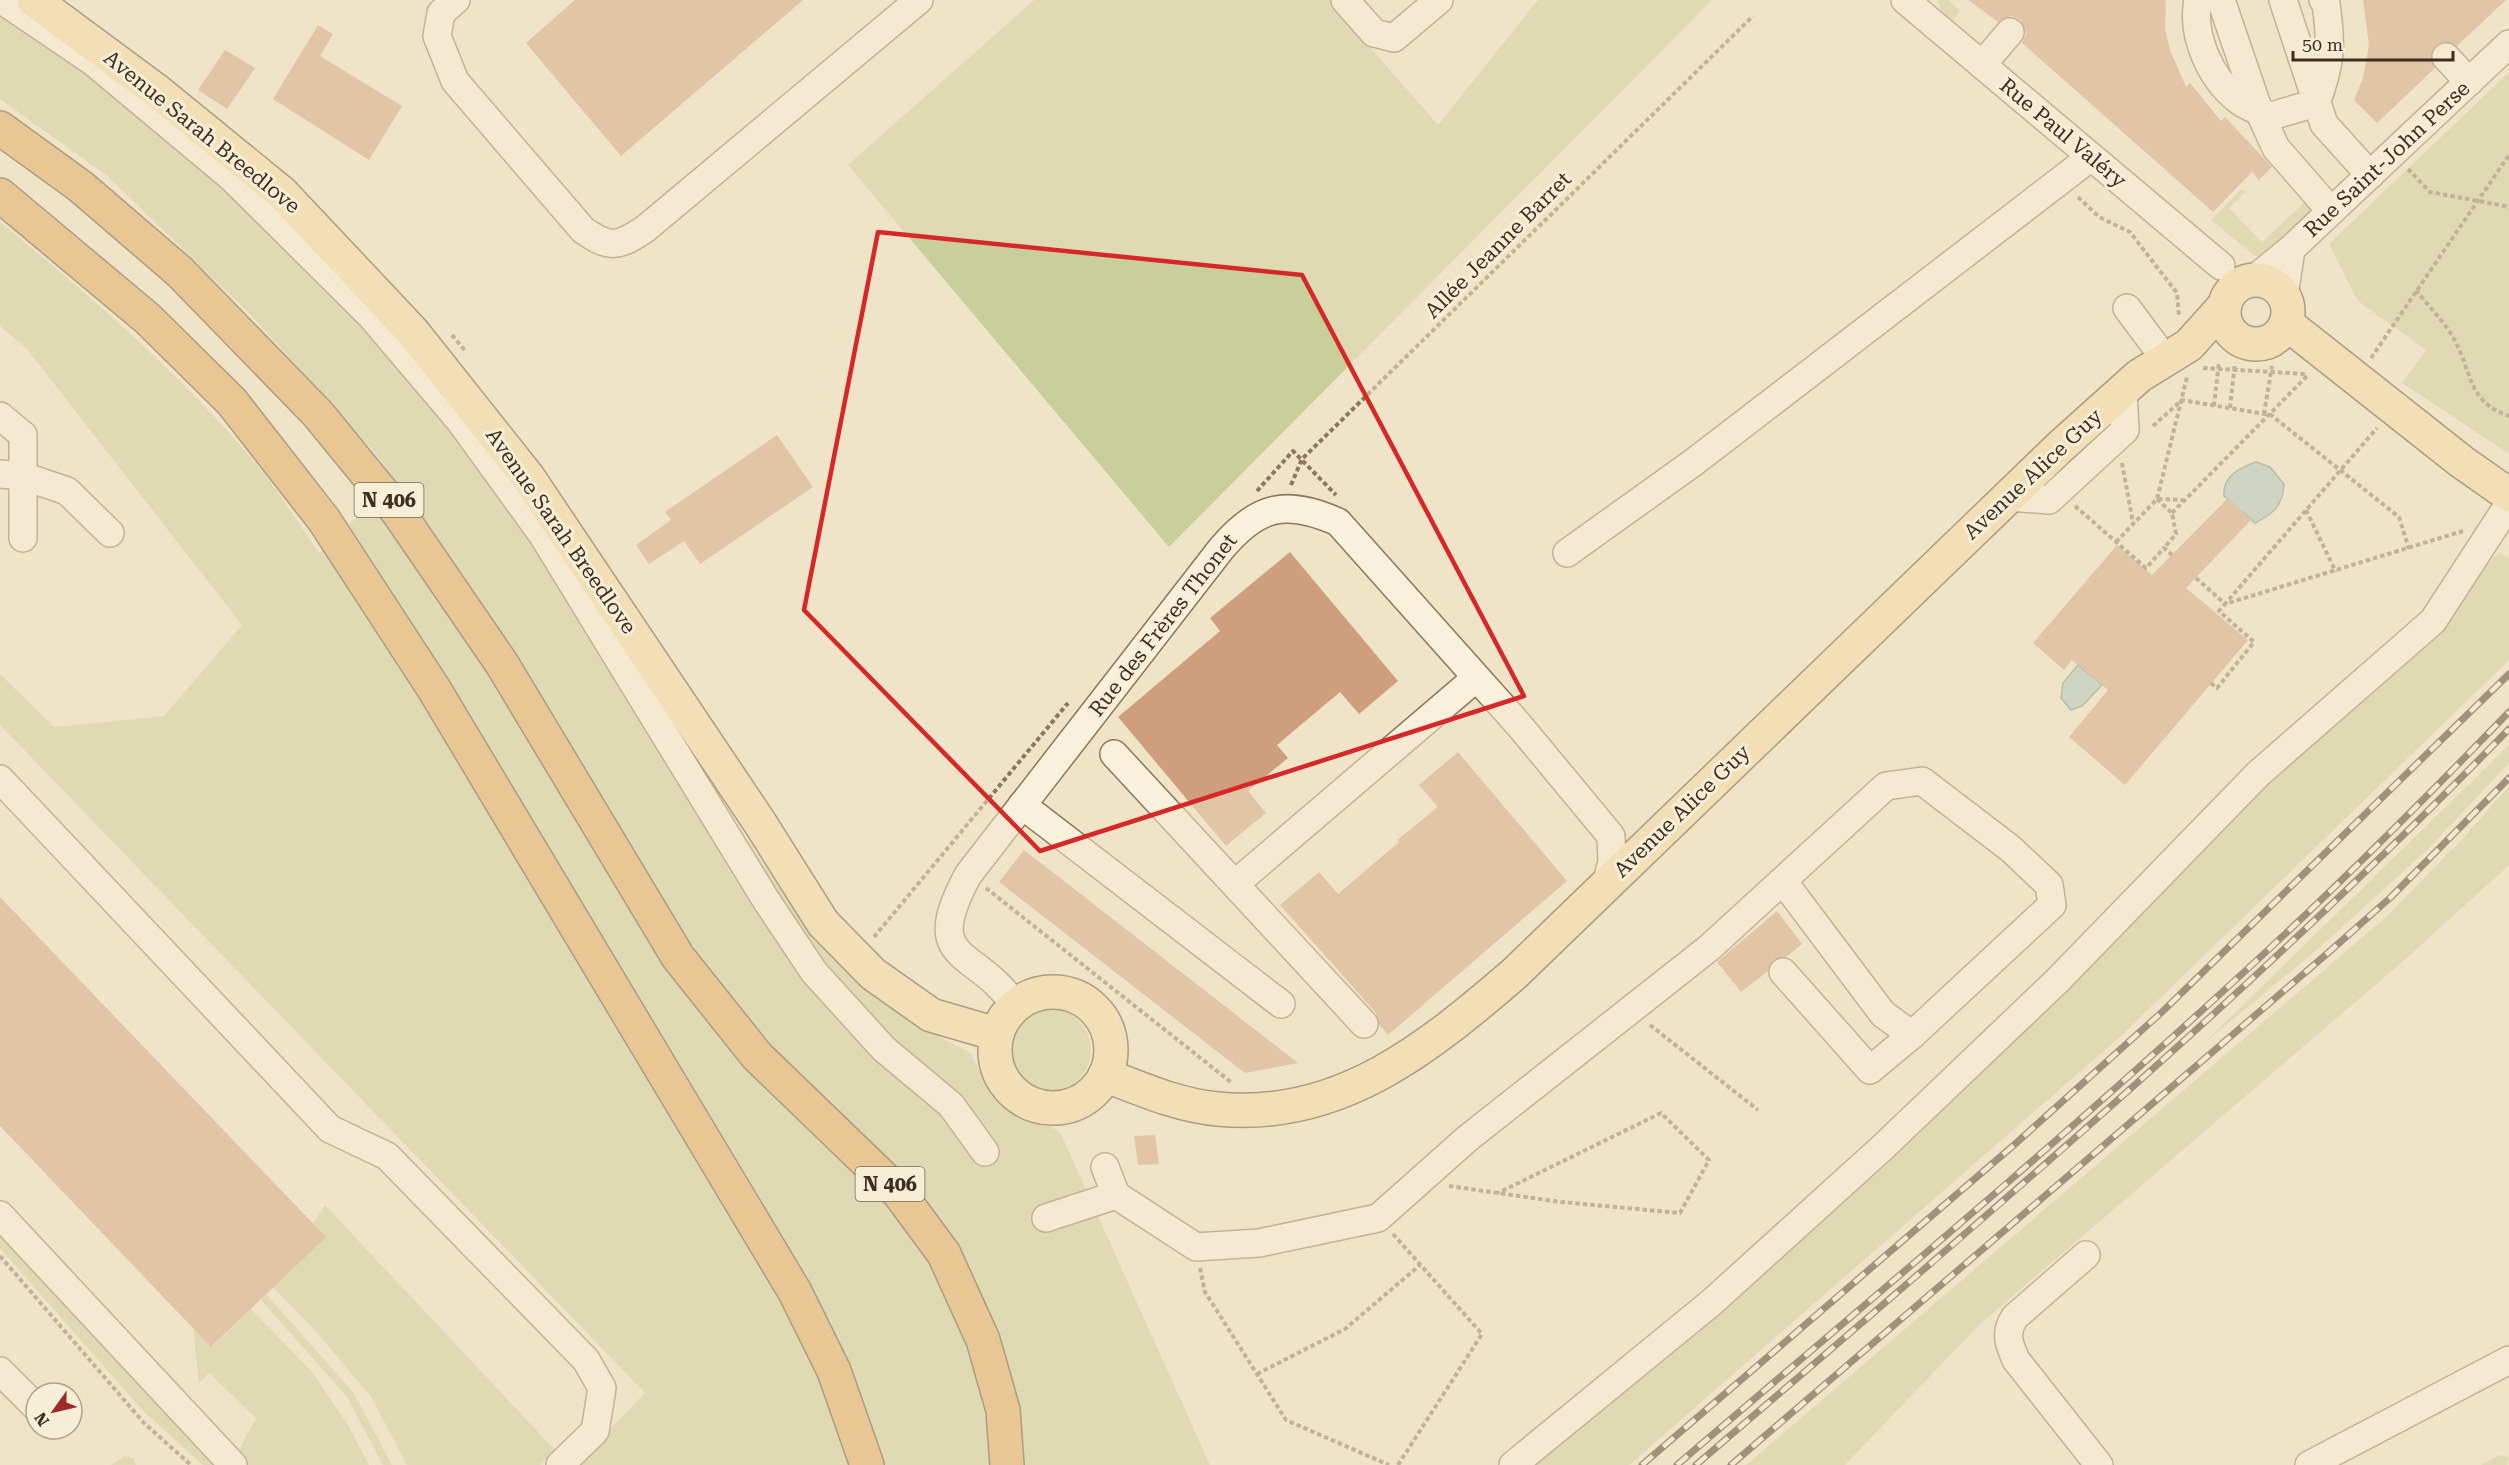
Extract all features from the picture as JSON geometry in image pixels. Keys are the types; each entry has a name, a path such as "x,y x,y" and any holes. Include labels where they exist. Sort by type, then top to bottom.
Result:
{"highway":[{"name":"N 406","path":"0,128 80,186 180,272 318,414 398,512 502,664 678,957 757,1056 899,1193 944,1254 983,1340 1004,1410 1007,1465"},
{"name":"N 406","path":"0,195 28,216 165,335 232,402 324,520 434,689 795,1293 834,1371 867,1465"}],"main road":[{"name":"Avenue Sarah Breedlove","path":"34,0 157,91 282,193 404,322 528,477 823,923 873,974 932,1015 996,1034"},
{"path":"2230,354 2225,321 2234,285 2270,283 2279,331 2363,370 2462,462 2505,506"},
{"name":"Avenue Alice Guy","path":"1105,1075 1153,1094 1216,1109 1272,1111 1327,1097 1388,1071 1452,1027 1514,974 2008,497 2139,376 2180,350 2234,285"},
{"name":"Avenue Alice Guy","path":"2180,350 2230,354 2256,344 2279,331"},
{"path":"1062,992 1085,1001 1100,1016 1109,1035 1110,1057 1105,1075 1089,1095 1068,1106 1046,1108 1023,1100 1007,1086 996,1065 996,1034 1002,1020 1015,1005 1038,993 1062,992"}],"street":[{"path":"2,0 92,61 232,178 371,316 452,412 542,534 766,900 814,972 884,1049 951,1105 985,1152"},
{"path":"456,0 441,13 438,36 455,81 583,230 602,243 623,243 645,229 919,0"},
{"path":"1345,0 1374,33 1394,38 1439,0"},
{"name":"Rue Paul Valéry","path":"1905,0 2091,157 2234,285"},
{"path":"2198,0 2195,16 2205,54 2219,83 2239,101 2271,116 2290,113 2316,102 2326,76 2331,43 2326,4 2323,0"},
{"path":"2221,0 2259,111 2276,148 2331,211"},
{"path":"2283,0 2324,124 2370,176"},
{"path":"1982,65 2010,33"},
{"name":"Rue Saint-John Perse","path":"2234,285 2291,249 2509,44"},
{"path":"2446,57 2469,82"},
{"path":"1566,553 1694,462 2091,157"},
{"name":"Rue Saint-John Perse","path":"2279,331 2291,249"},
{"path":"2127,308 2180,350"},
{"path":"0,416 23,435 11,475 23,538"},
{"path":"11,475 67,491 110,533"},
{"path":"1514,1465 1712,1302 1883,1147 2057,981 2258,774 2433,621 2505,506"},
{"name":"Rue des Frères Thonet","path":"1015,1005 1000,983 976,968 952,946 947,933 956,897 968,875 1232,536 1244,524 1263,512 1282,508 1300,508 1338,522 1476,678 1611,836 1612,862 1606,884"},
{"path":"1235,884 1476,678"},
{"path":"1114,754 1364,1024"},
{"path":"0,779 330,1129 387,1156 586,1360 602,1388 595,1431 560,1465"},
{"path":"1105,1167 1116,1194 1196,1247 1259,1244 1378,1218 1468,1138 1709,948 1887,786 1922,781 2011,849 2049,885 2052,905 1912,1035 1870,1070 1783,972"},
{"path":"1022,805 1281,1004"},
{"path":"1783,881 1883,1014 1912,1035"},
{"path":"1046,1218 1116,1194"},
{"path":"0,1215 233,1465"},
{"path":"2086,1255 2015,1317 2009,1326 2008,1340 2016,1360 2099,1465"},
{"path":"2309,1465 2509,1360"},
{"path":"0,1371 24,1395"}],"path":[{"name":"Allée Jeanne Barret","path":"1282,508 1302,459 1753,16"},
{"path":"2363,370 2509,155"},
{"path":"2402,163 2430,192 2509,209"},
{"path":"2060,180 2100,217 2130,232 2176,293 2182,400 2157,499 2116,542"},
{"path":"2416,290 2454,338 2475,393 2496,412 2509,416"},
{"path":"2264,414 2279,331"},
{"path":"450,333 471,361"},
{"path":"2214,406 2218,369 2230,354"},
{"path":"2230,354 2234,370 2230,408"},
{"path":"2218,369 2309,374 2317,380"},
{"path":"2172,513 2313,370"},
{"path":"2182,400 2271,415 2343,470 2399,517 2409,549"},
{"path":"2153,426 2182,400"},
{"path":"2211,683 2217,688 2254,642 2219,611 2343,470 2379,425"},
{"path":"1254,494 1293,451 1330,489"},
{"path":"2120,456 2134,524"},
{"path":"2157,499 2184,500"},
{"path":"2070,501 2146,567 2176,534 2172,513 2157,499"},
{"path":"2225,604 2409,549 2505,506"},
{"path":"2306,510 2336,572"},
{"path":"2164,548 2172,555"},
{"path":"2196,578 2225,604"},
{"path":"872,940 1069,702"},
{"path":"1630,1009 1758,1110"},
{"path":"1419,1182 1498,1193 1680,1213 1709,1160 1661,1113 1498,1193"},
{"path":"1378,1218 1482,1334 1398,1465"},
{"path":"1196,1247 1205,1292 1286,1420 1389,1465"},
{"path":"0,1256 144,1423 191,1465"},
{"path":"1257,1374 1345,1329 1420,1265"}],"highlighted area":[{"path":"878,232 1302,275 1524,696 1040,851 804,610"}],"green space":[{"path":"0,0 92,61 371,316 537,528 812,936 939,1037 971,1053 978,1068 1061,1134 1210,1465 575,1465 645,1393 0,725 0,674 54,727 164,716 242,625 27,349 0,326 0,222 128,332 219,421 257,465 319,553 395,481 377,455 249,313 106,175 0,99"},
{"path":"1034,0 1329,0 1438,125 1538,0 1712,0 1169,547 848,165"},
{"path":"1938,0 1948,0 1960,11 1950,23 1941,13"},
{"path":"2509,72 2509,454 2402,383 2426,350 2358,301 2329,244"},
{"path":"2242,189 2245,192 2229,208 2262,242 2309,198 2313,209 2263,255 2255,256 2211,220"},
{"path":"2499,552 2509,559 2509,660 2121,1036 1629,1465 1522,1465 2238,804 2433,637 2456,614 2477,576"},
{"path":"2509,745 2509,763 2428,849 2318,949 2203,1044"},
{"path":"2509,786 2509,865 2409,956 1979,1325 1845,1465 1746,1465 2386,917 2466,835"},
{"path":"1050,1009 1066,1012 1079,1021 1088,1034 1091,1050 1088,1066 1079,1079 1066,1088 1050,1091 1034,1088 1021,1079 1012,1066 1009,1050 1012,1034 1021,1021 1034,1012"},
{"path":"325,1205 555,1450 540,1465 407,1465 371,1397 320,1336 273,1287"},
{"path":"0,1236 219,1465 203,1465 145,1413 0,1248"},
{"path":"266,1294 353,1392 392,1465 383,1465 347,1397 261,1300"},
{"path":"251,1309 313,1373 348,1425 369,1465 246,1465 236,1455 256,1418 209,1373 199,1383 193,1328 212,1347"},
{"path":"2500,1455 2509,1457 2507,1465 2481,1465"},
{"path":"125,1456 133,1458 136,1465 111,1465"}],"water":[{"path":"2256,462 2270,467 2284,484 2279,504 2267,516 2255,523 2224,496 2224,489 2229,478 2244,467"},
{"path":"2078,665 2102,685 2082,706 2071,710 2061,698 2063,683"}],"building":[{"path":"575,0 803,0 621,156 526,43"},
{"path":"1968,0 2166,0 2165,29 2170,50 2186,87 2190,83 2221,121 2225,117 2272,167 2259,180 2252,172 2213,212 2022,43 2026,34 2021,20 2012,16 1998,22"},
{"path":"2363,0 2506,0 2457,46 2443,42 2435,46 2431,60 2435,68 2377,123 2354,100 2363,78 2369,45"},
{"path":"318,25 333,34 320,56 402,106 369,160 273,99"},
{"path":"225,50 255,68 227,109 198,90"},
{"path":"777,435 813,487 700,564 684,541 649,564 636,545 671,520 665,512"},
{"path":"2228,498 2251,520 2186,588 2248,640 2125,785 2069,737 2108,690 2072,660 2064,670 2033,643 2117,545 2152,575"},
{"path":"1290,552 1398,681 1359,714 1340,692 1277,745 1288,758 1248,791 1266,813 1226,846 1118,717 1220,631 1210,618"},
{"path":"1458,752 1567,881 1388,1035 1379,1024 1376,1013 1280,905 1319,872 1338,894 1399,842 1397,840 1438,807 1419,785"},
{"path":"1024,850 1298,1063 1245,1073 999,882"},
{"path":"0,897 326,1237 211,1347 0,1126"},
{"path":"1777,911 1802,944 1786,957 1773,960 1768,971 1741,992 1717,962"},
{"path":"1155,1135 1159,1164 1138,1165 1134,1136"}],"railway":[{"path":"1642,1465 2014,1145 2162,1012 2509,674"},
{"path":"1677,1465 1956,1227 2163,1046 2337,884 2509,712"},
{"path":"1696,1465 2008,1197 2213,1015 2412,826 2509,729"},
{"path":"1731,1465 2329,952 2391,897 2509,778"}]}
